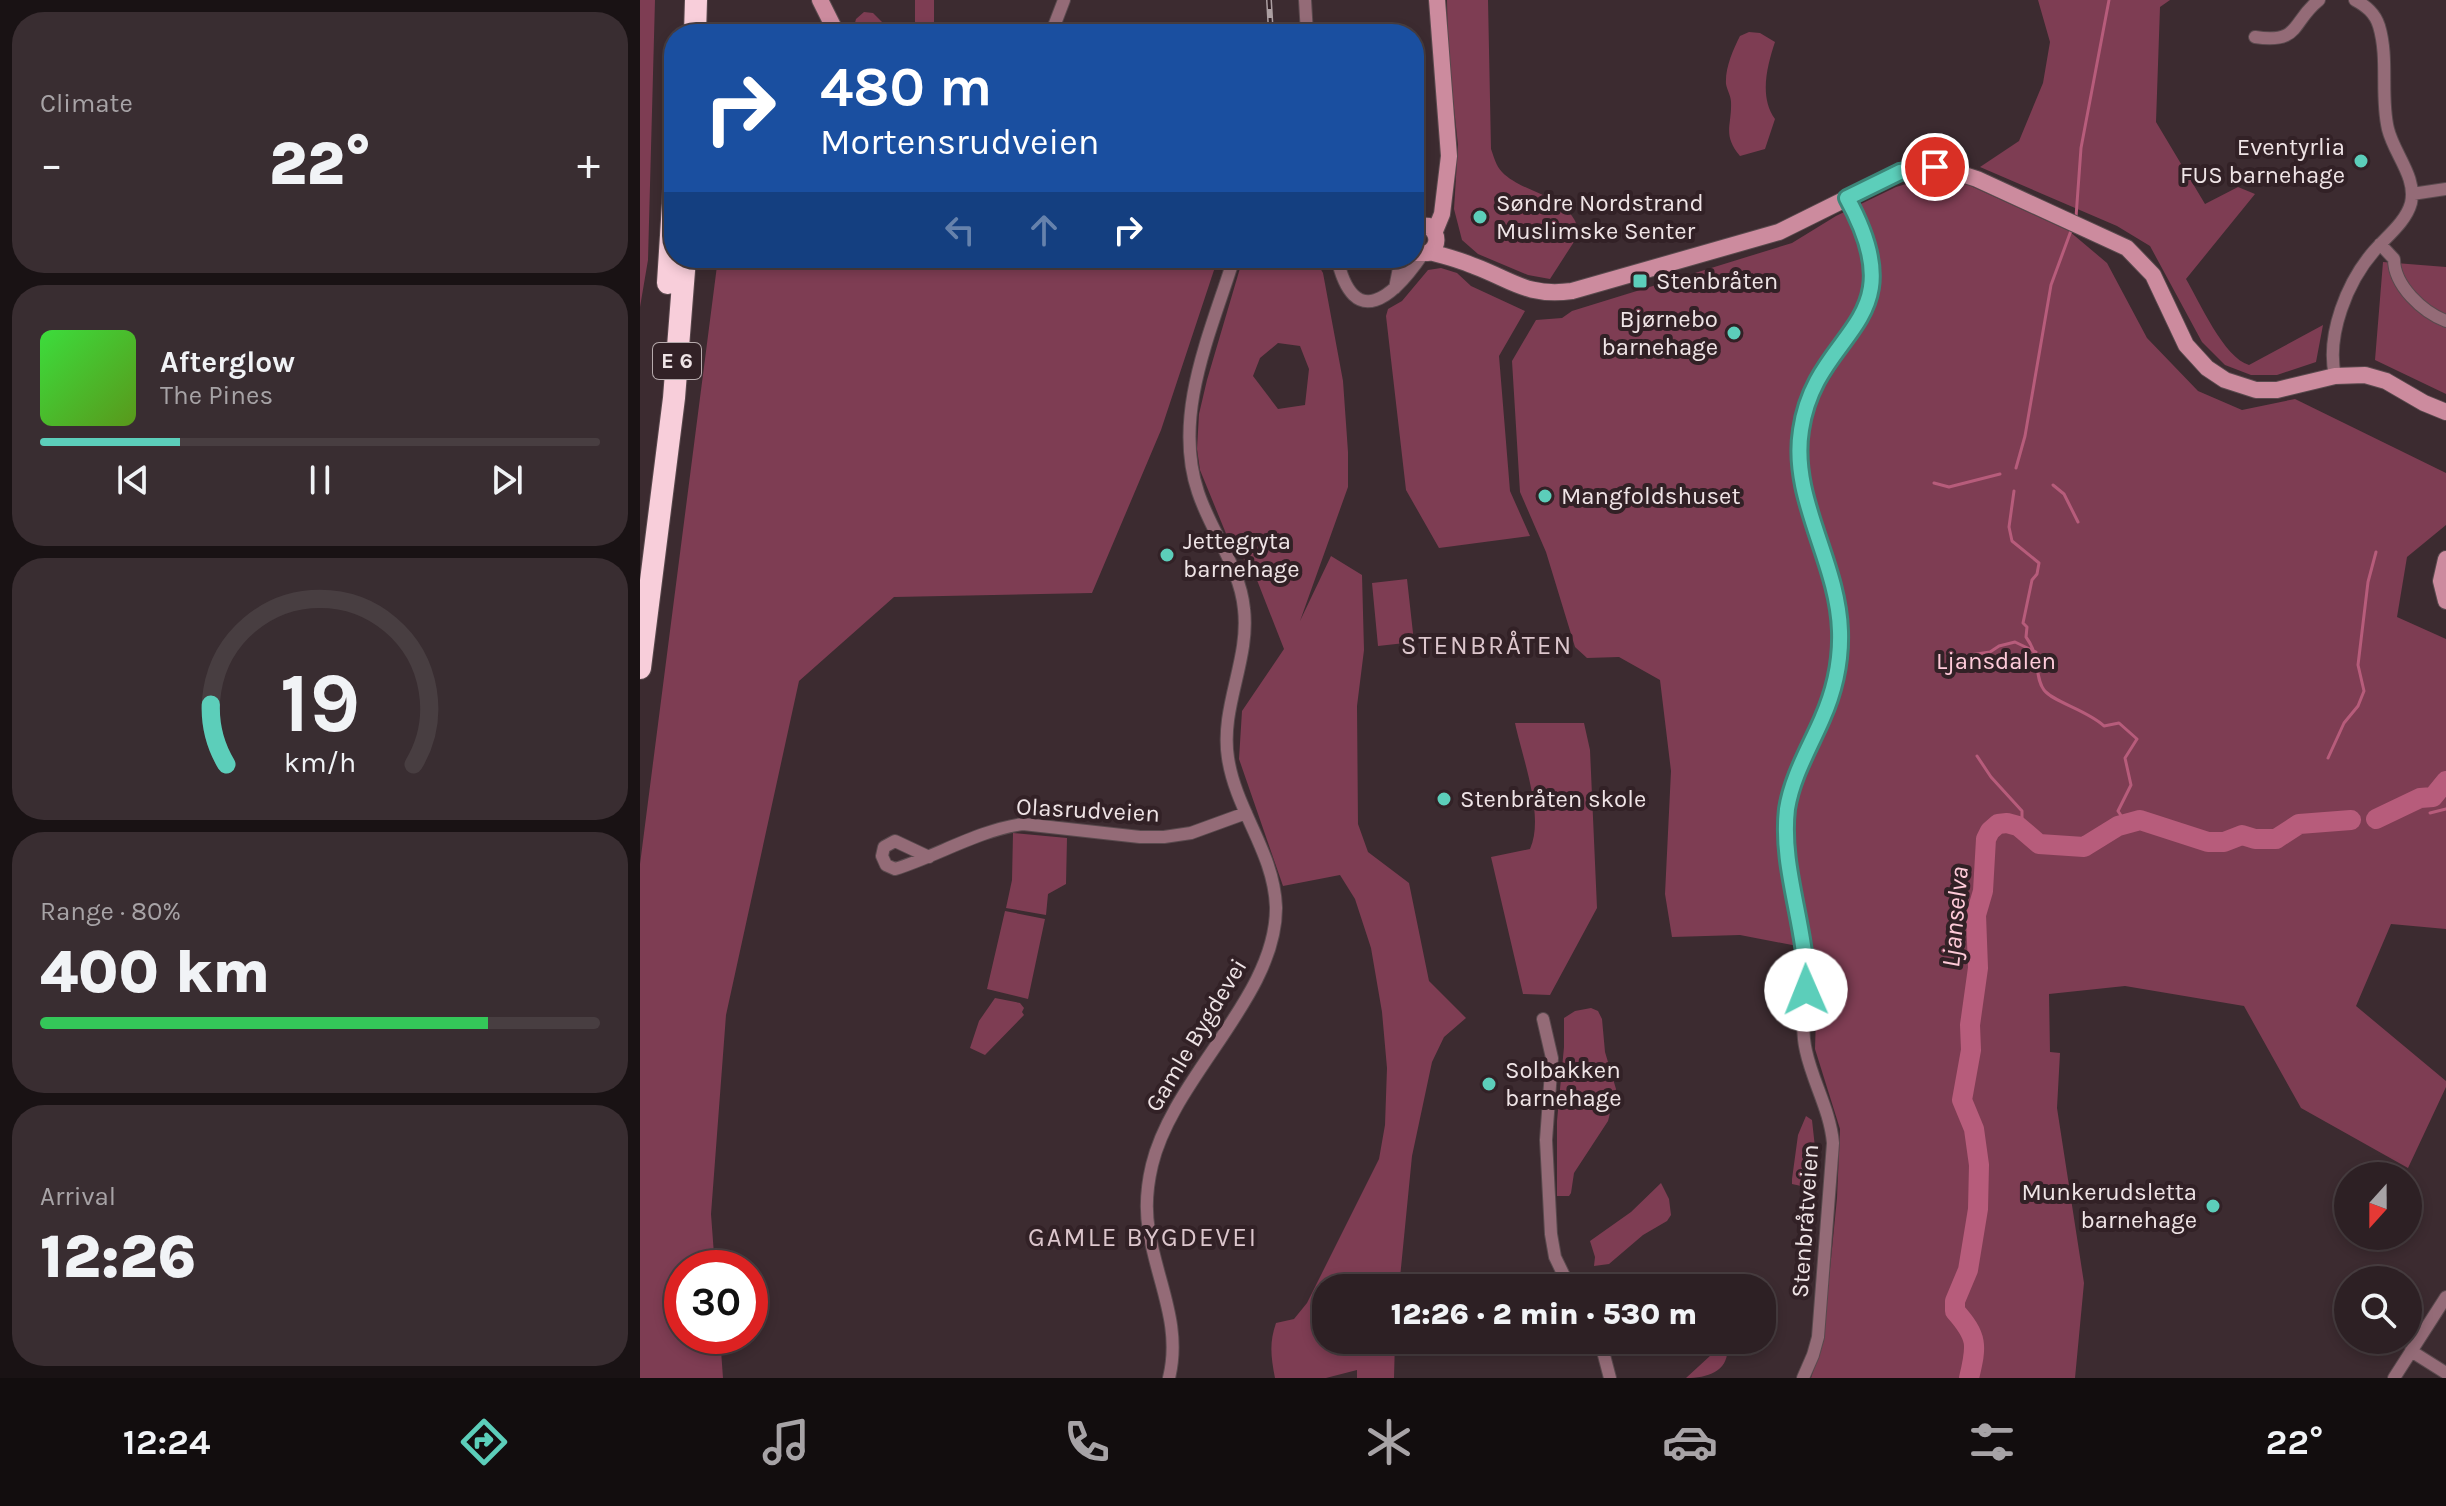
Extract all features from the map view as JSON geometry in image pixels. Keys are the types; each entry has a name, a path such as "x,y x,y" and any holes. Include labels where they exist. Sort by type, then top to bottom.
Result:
{"highway":[{"path":"681,24 682,0"},
{"path":"695,24 696,0"},
{"name":"E 6","path":"640,555 669,268"},
{"name":"E 6","path":"640,668 674,398 684,268"}],"street":[{"path":"820,0 832,24"},
{"path":"1055,24 1064,0"},
{"path":"1305,0 1306,24"},
{"path":"1424,232 1442,193 1448,166 1437,0"},
{"path":"2255,37 2283,38 2297,27 2319,0"},
{"path":"2335,376 2332,359 2345,296 2354,278 2406,215 2412,194 2411,182 2391,141 2387,122 2379,24 2370,10 2355,0"},
{"path":"1424,237 1507,282 1551,293 1572,291 1770,236 1890,176 1918,167 1943,168 1977,179 2127,248 2145,265 2159,287 2186,345 2216,375 2244,387 2265,391 2297,387 2335,376 2356,374 2376,377 2446,412"},
{"path":"2412,194 2446,189"},
{"name":"Stenbråtveien","path":"1803,1378 1818,1337 1833,1143 1829,1116 1803,1039 1806,960 1789,868 1786,824 1795,781 1826,711 1834,683 1840,634 1836,592 1803,486 1799,447 1802,420 1809,400 1824,372 1859,323 1871,286 1869,245 1847,198"},
{"path":"2380,244 2394,259 2395,272 2404,286 2427,312 2446,321"},
{"name":"Gamle Bygdevei","path":"1169,1378 1174,1349 1173,1328 1149,1230 1150,1176 1155,1153 1167,1124 1265,962 1276,904 1272,875 1228,761 1226,736 1230,700 1244,642 1244,610 1234,572 1197,491 1190,458 1189,436 1195,389 1231,268"},
{"path":"1340,268 1348,289 1361,298 1377,300 1387,297 1395,288 1405,268"},
{"path":"1395,288 1399,268"},
{"path":"2446,559 2441,581 2446,601"},
{"name":"Olasrudveien","path":"929,857 1008,826 1023,824 1164,837 1191,833 1246,813"},
{"path":"1543,1019 1552,1058 1546,1151 1550,1221 1555,1257 1563,1274"},
{"path":"2422,1334 2446,1297"},
{"path":"1604,1354 1610,1378"},
{"path":"2394,1378 2409,1354"},
{"path":"2416,1354 2446,1373"}],"green space":[{"path":"640,0 655,0 648,260 640,307"},
{"path":"915,0 934,0 934,24 915,24"},
{"path":"1447,0 1488,0 1491,149 1498,167 1511,180 1558,203 1575,221 1579,234 1550,279 1528,275 1478,254 1462,240 1454,209 1458,145 1448,53"},
{"path":"2038,0 2170,0 2160,7 2156,122 2205,204 2238,187 2255,194 2186,279 2222,341 2240,360 2249,365 2323,325 2316,362 2277,375 2251,375 2225,365 2202,342 2150,246 2117,226 1980,167 2019,141 2043,83 2050,42"},
{"path":"864,12 873,13 884,24 855,24"},
{"path":"1749,32 1760,33 1775,42 1767,71 1766,91 1775,119 1765,149 1740,156 1731,142 1731,102 1726,78 1740,36"},
{"name":"Ljansdalen","path":"1933,176 1962,182 2069,231 2107,263 2147,338 2198,391 2242,410 2295,399 2446,473 2446,525 2407,557 2397,617 2446,639 2446,929 2391,924 2356,1006 2446,1081 2446,1087 2411,1162 2397,1162 2301,1108 2244,1006 2125,986 2049,994 2050,1052 2060,1053 2057,1108 2084,1283 2075,1378 1811,1378 1823,1340 1837,1198 1840,1129 1815,1049 1818,950 1740,935 1672,937 1665,894 1671,771 1660,680 1619,657 1587,658 1575,647 1546,552 1520,492 1512,361 1536,320 1562,318 1572,311 1792,243 1836,216 1896,187"},
{"path":"2383,262 2446,267 2446,394 2375,360"},
{"path":"717,268 1215,268 1161,430 1092,593 894,597 799,681 726,1015 711,1214 714,1250 664,1250 664,1354 721,1354 723,1378 640,1378 640,864"},
{"path":"1240,268 1320,268 1343,381 1348,487 1300,621 1331,556 1362,575 1364,650 1357,706 1358,824 1368,852 1409,883 1429,981 1466,1018 1444,1037 1432,1062 1412,1156 1400,1274 1322,1274 1379,1159 1385,1125 1387,1068 1382,1012 1371,948 1355,899 1340,875 1283,886 1239,759 1242,711 1284,649 1255,575 1227,536 1200,470 1197,449 1199,414 1207,380","holes":["1278,343 1300,346 1309,369 1305,405 1278,409 1253,376 1260,358"]},
{"path":"1441,268 1457,273 1471,286 1525,311 1499,356 1510,491 1530,536 1439,548 1406,490 1386,316 1388,309 1402,301 1428,270"},
{"path":"1407,579 1414,642 1378,646 1372,583"},
{"path":"1515,723 1584,723 1590,750 1597,908 1550,995 1523,994 1491,857 1530,849 1534,836 1534,804"},
{"path":"1013,833 1067,838 1066,884 1048,894 1046,915 1006,908 1012,880"},
{"path":"1005,911 1045,919 1028,999 987,989"},
{"path":"995,998 1020,1003 1024,1015 985,1055 970,1048 979,1021"},
{"path":"1591,1008 1598,1011 1602,1019 1605,1052 1616,1089 1608,1121 1574,1173 1571,1193 1569,1196 1557,1196 1557,1121 1564,1018 1575,1011"},
{"path":"1806,1116 1812,1120 1817,1166 1816,1175 1801,1186 1792,1184 1792,1179 1798,1135"},
{"path":"1661,1183 1669,1199 1671,1215 1667,1221 1643,1235 1609,1264 1594,1266 1595,1257 1590,1241 1631,1212"},
{"path":"1312,1293 1312,1354 1395,1354 1394,1378 1357,1378 1357,1370 1326,1378 1275,1378 1271,1350 1276,1323 1294,1319"},
{"path":"1726,1354 1718,1370 1704,1376 1686,1378 1711,1355"}],"waterway":[{"path":"2076,217 2081,148 2109,0"},
{"path":"2016,468 2025,436 2051,285 2072,228"},
{"path":"1934,483 1949,487 2000,474"},
{"path":"2053,485 2064,494 2078,522"},
{"path":"2014,491 2009,527 2012,541 2039,563 2023,623 2027,627 2026,637 2034,652 2041,685 2048,694 2104,726 2119,723 2137,739 2125,758 2131,785 2118,811 2126,823"},
{"path":"2328,758 2344,723 2358,706 2364,691 2358,665 2368,582 2376,552"},
{"path":"1950,658 1990,652 2015,642 2036,652"},
{"path":"1977,756 1991,777 2022,811 2022,829"},
{"name":"Ljanselva","path":"2376,819 2420,798 2433,797 2446,781"},
{"path":"2430,813 2446,809"},
{"name":"Ljanselva","path":"1969,1378 1974,1342 1955,1311 1955,1301 1968,1270 1978,1209 1979,1165 1974,1129 1962,1100 1971,1050 1970,1025 1978,968 1976,915 1983,891 1986,839 1990,831 1998,824 2007,823 2018,826 2039,844 2084,847 2118,826 2140,820 2208,842 2224,842 2242,835 2255,839 2276,839 2299,824 2351,820"}],"railway":[{"path":"1269,0 1270,24"}],"place":[{"name":"Eventyrlia FUS barnehage","path":"2361,161"},
{"name":"Søndre Nordstrand Muslimske Senter","path":"1480,217"},
{"name":"Stenbråten","path":"1640,281"},
{"name":"Bjørnebo barnehage","path":"1734,333"},
{"name":"Mangfoldshuset","path":"1545,496"},
{"name":"Jettegryta barnehage","path":"1167,555"},
{"name":"Stenbråten skole","path":"1444,799"},
{"name":"Solbakken barnehage","path":"1489,1084"},
{"name":"Munkerudsletta barnehage","path":"2213,1206"}],"district":[{"name":"STENBRÅTEN","path":"1487,645"},
{"name":"GAMLE BYGDEVEI","path":"1143,1237"}],"route":[{"path":"1806,990 1802,931 1787,853 1787,811 1798,772 1830,699 1838,666 1840,634 1836,592 1803,486 1799,447 1801,426 1817,384 1859,323 1869,298 1872,266 1869,245 1847,198 1900,172 1918,167 1935,167"}]}
